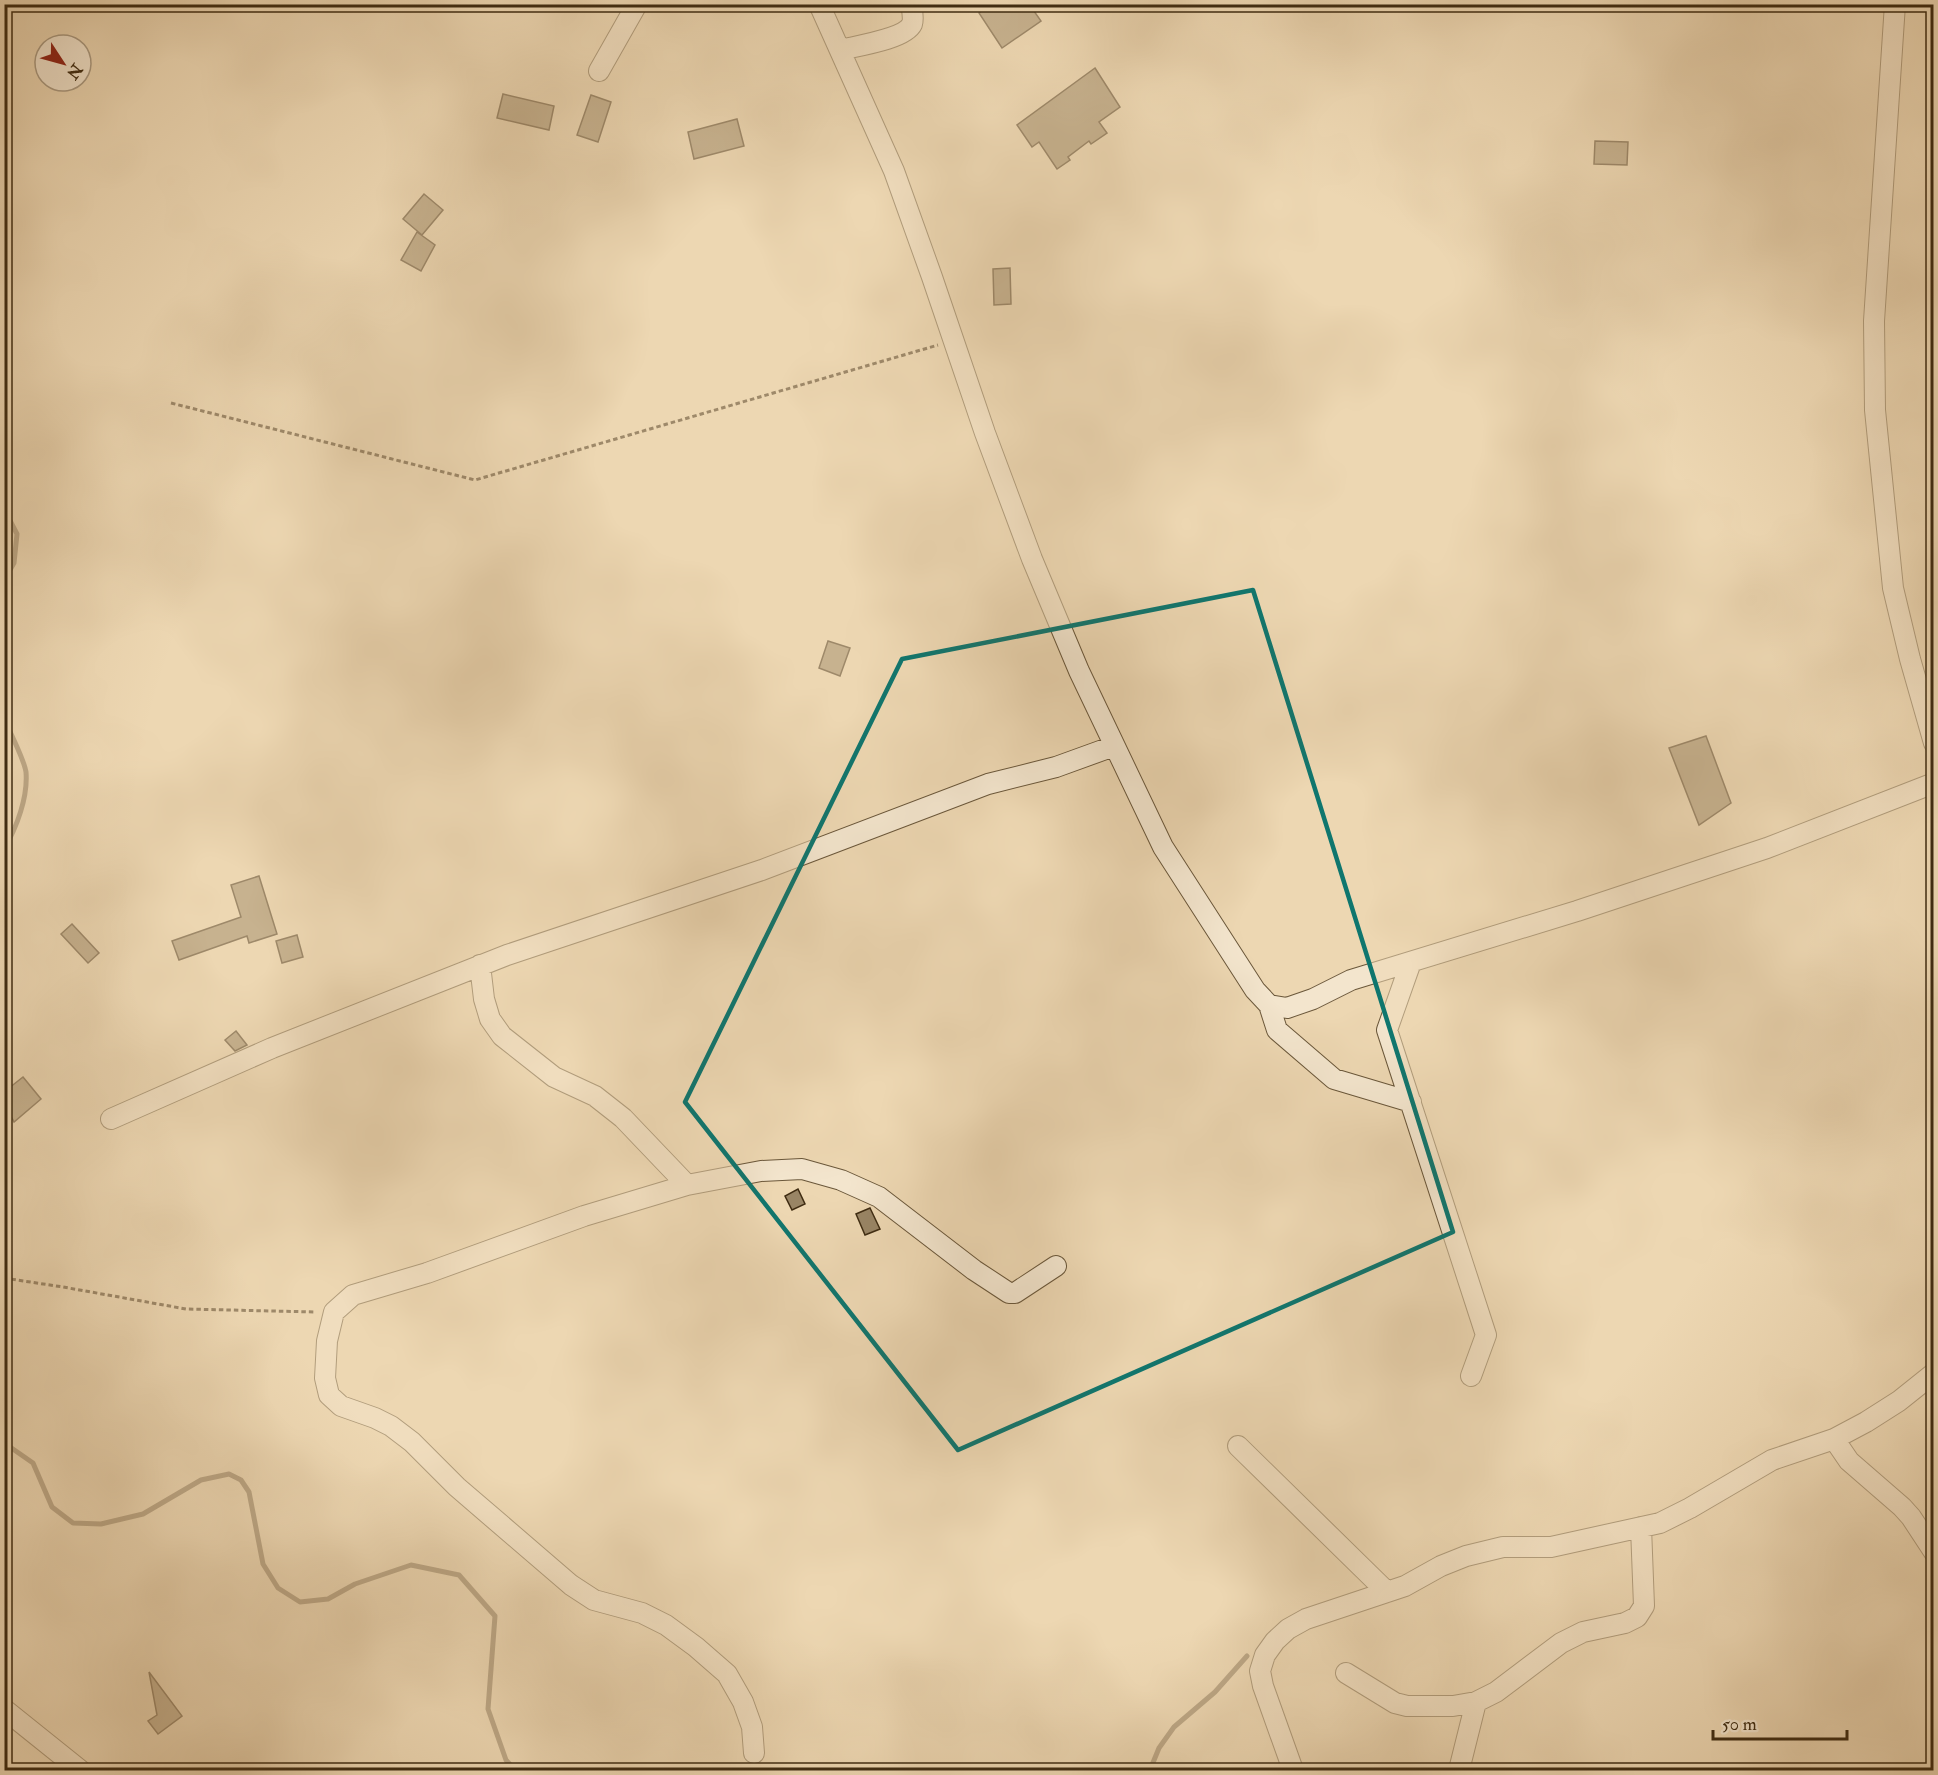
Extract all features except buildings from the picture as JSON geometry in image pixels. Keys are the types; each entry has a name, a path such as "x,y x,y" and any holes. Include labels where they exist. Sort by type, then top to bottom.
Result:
{"street":[{"path":"599,71 637,4"},
{"path":"819,4 894,171 985,433 1032,559 1079,671 1163,847 1255,990 1269,1005 1277,1030 1334,1078 1411,1102"},
{"path":"840,50 896,36 908,29 913,18 911,4"},
{"path":"1895,4 1882,229 1874,321 1875,410 1893,588 1934,743"},
{"path":"111,1119 272,1048 480,966 762,870 988,784 1056,767 1114,746"},
{"path":"1269,1005 1287,1008 1351,980 1577,911 1767,848 1934,783"},
{"path":"1411,962 1387,1030 1486,1335 1471,1376"},
{"path":"480,966 484,999 490,1019 502,1036 554,1077 595,1095 623,1118 687,1185"},
{"path":"754,1753 752,1727 743,1702 727,1674 696,1647 666,1625 642,1613 594,1600 571,1585 457,1487 391,1426 341,1406 329,1395 325,1378 327,1341 334,1312 353,1295 427,1273 584,1216 687,1185 761,1172 802,1169 840,1180 879,1197 975,1270 1010,1293 1015,1293 1056,1266"},
{"path":"1293,1770 1263,1686 1260,1671 1265,1655 1288,1629 1306,1619 1405,1586 1466,1556 1503,1547 1551,1547 1660,1522 1675,1516 1772,1460 1834,1438 1866,1422 1899,1401 1934,1373"},
{"path":"1834,1438 1849,1461 1902,1507 1934,1551"},
{"path":"1239,1446 1386,1592"},
{"path":"1346,1673 1395,1703 1407,1706 1453,1706 1476,1702 1496,1692 1561,1643 1583,1632 1625,1623 1637,1617 1644,1606 1641,1527"},
{"path":"1459,1770 1476,1702"},
{"path":"4,1709 80,1770"}],"path":[{"path":"171,403 475,480 954,341"},
{"path":"4,1278 186,1309 334,1312"}],"highlighted area":[{"path":"1253,590 1453,1232 958,1450 685,1102 902,659"}],"waterway":[{"path":"4,509 17,534 14,563 4,580"},
{"path":"4,719 23,760 26,772 21,812 4,849"},
{"path":"4,1446 10,1447 33,1463 52,1507 73,1523 101,1524 143,1514 201,1480 229,1474 241,1480 249,1492 263,1564 278,1588 300,1602 328,1599 355,1584 411,1565 459,1575 495,1616 488,1709 506,1760 515,1770"},
{"path":"1150,1770 1159,1748 1174,1727 1215,1692 1247,1656"}]}
